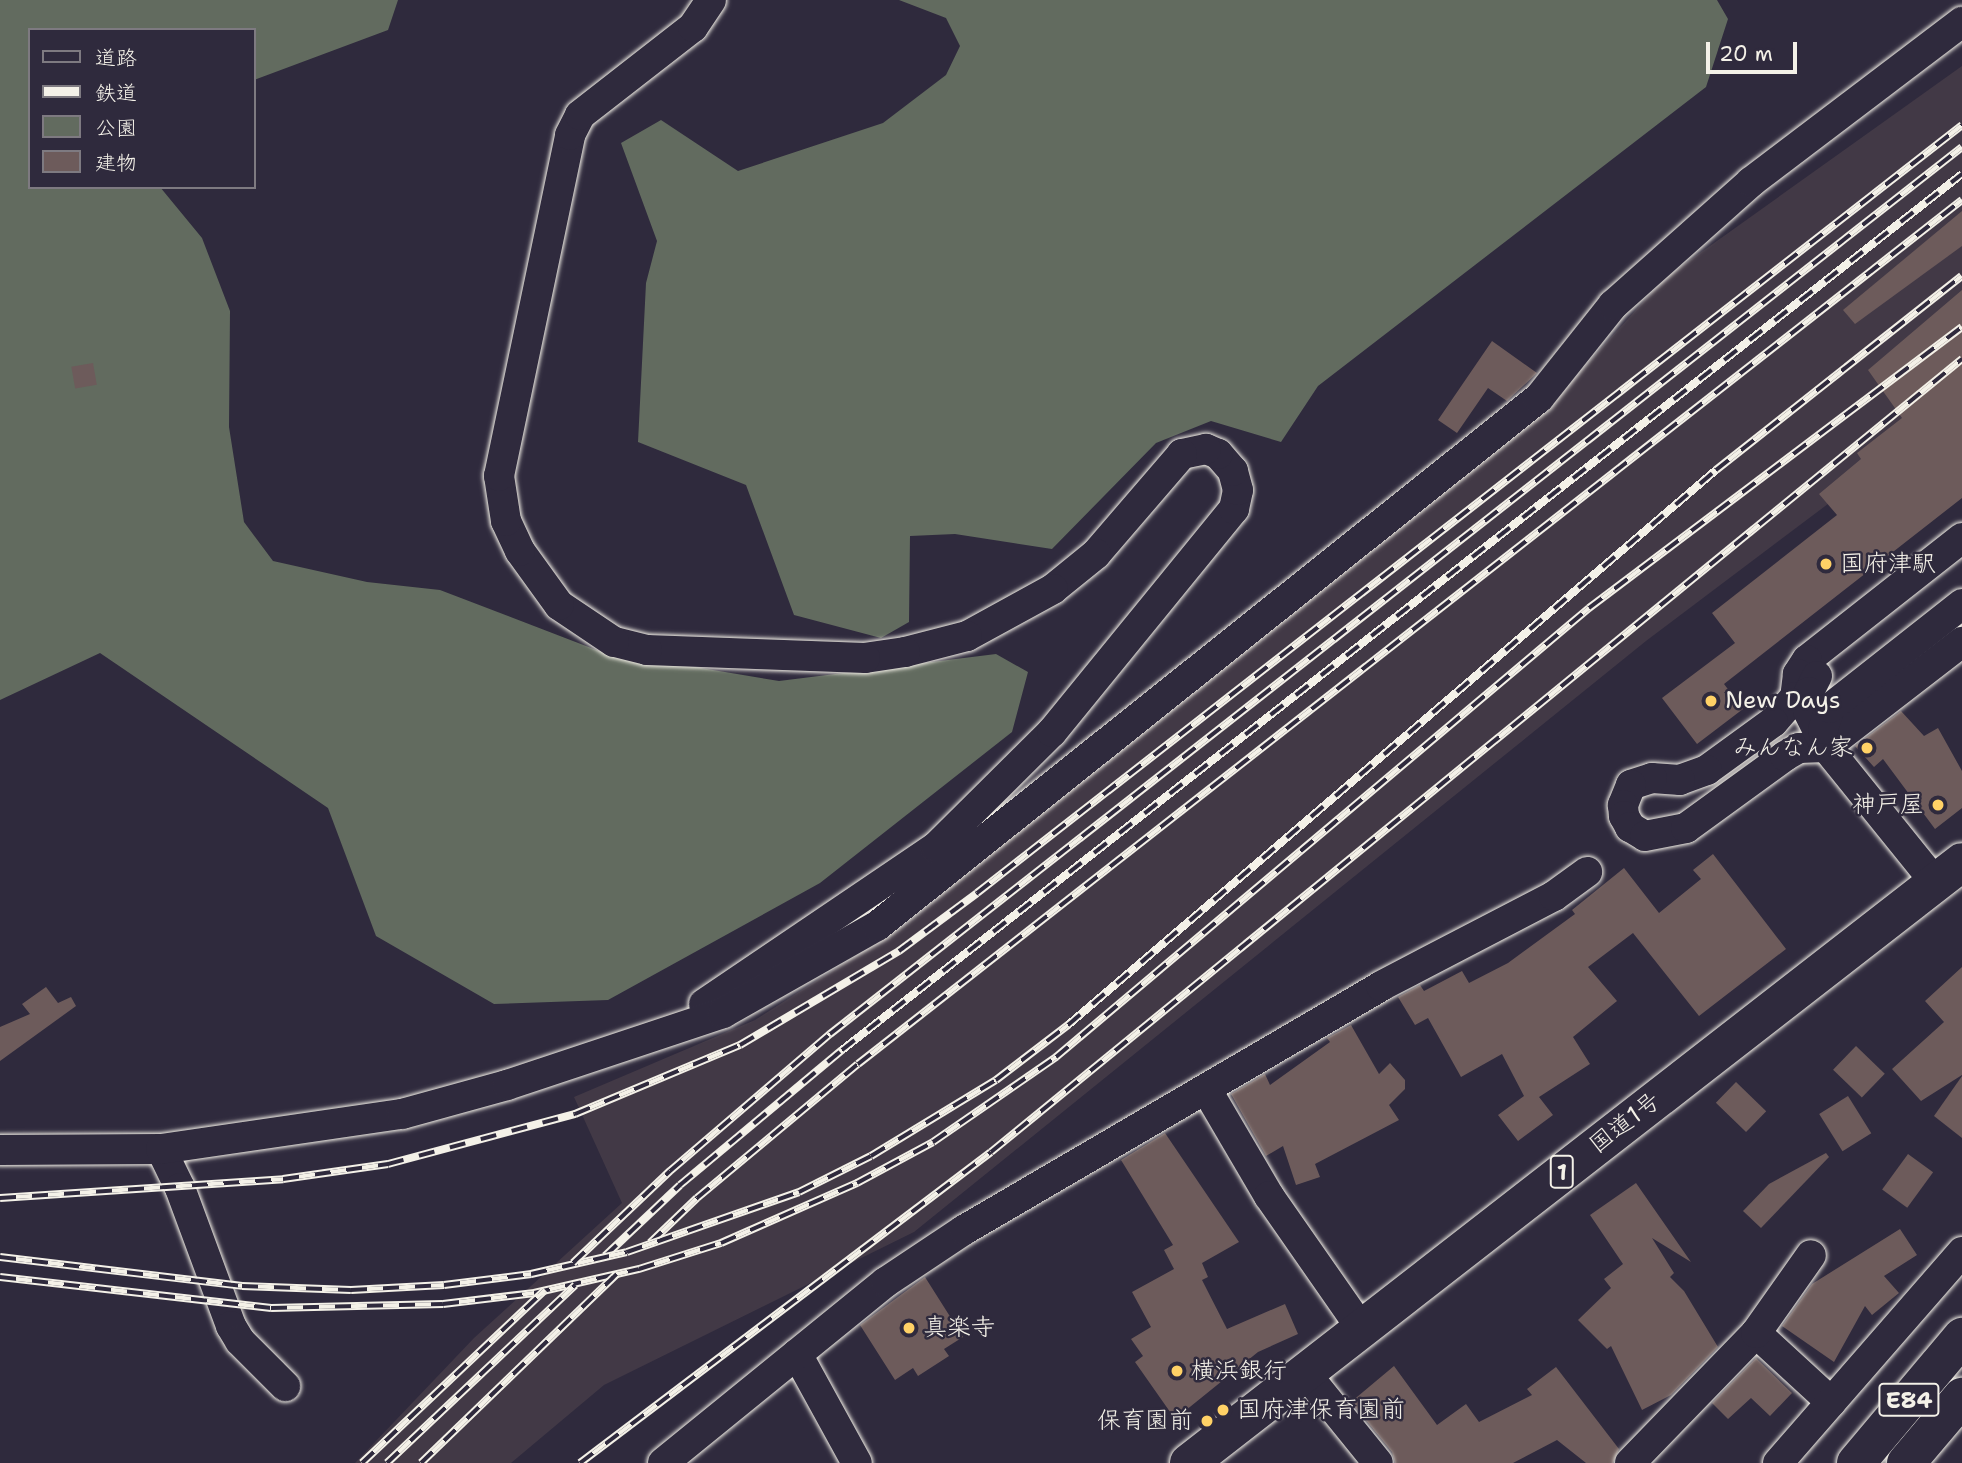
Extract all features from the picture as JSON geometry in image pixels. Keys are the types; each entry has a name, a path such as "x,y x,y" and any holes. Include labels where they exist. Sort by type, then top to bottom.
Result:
{"highway":[{"name":"国道1号","path":"1189,1463 1949,872"},
{"name":"E84","path":"1856,1463 1962,1337"},
{"name":"E84","path":"1906,1463 1962,1397"}],"street":[{"path":"662,1035 936,847 1052,732 1234,509 1238,490 1233,471 1218,454 1206,449 1182,454 1096,554 1053,589 967,636 905,652 865,658 647,650 614,642 559,605 520,551 506,521 499,476 570,135 580,115 693,27 711,0"},
{"path":"0,1150 161,1149 402,1114 662,1035 723,1013 877,926 1539,398 1613,304 1751,182 1962,22"},
{"path":"1962,538 1807,660 1798,674 1794,697 1773,722 1707,770 1680,780 1652,778 1631,785 1623,805 1624,816 1630,827 1645,836 1686,828 1785,756 1799,748 1826,747 1962,642"},
{"path":"1949,872 1826,747 1808,711 1815,678 1962,559"},
{"path":"1826,747 1823,729 1830,708 1962,604"},
{"path":"663,1463 886,1282 964,1230 1208,1092 1381,986 1554,896 1587,872"},
{"path":"1208,1092 1269,1196 1361,1328"},
{"path":"161,1149 180,1188 231,1326 240,1341 285,1386"},
{"path":"1779,1463 1962,1252"},
{"path":"1630,1463 1756,1333 1811,1255"},
{"path":"1756,1333 1831,1402"},
{"path":"797,1354 857,1463"},
{"path":"1306,1374 1378,1463"}],"shaded area":[{"path":"1962,66 1962,403 1646,641 914,1232 604,1385 511,1463 355,1463 474,1338 622,1203 574,1097 755,1020 904,925 1566,387 1665,278"}],"green space":[{"path":"0,0 398,0 388,30 256,79 256,28 28,28 28,189 162,189 202,238 230,311 229,427 244,522 273,561 367,582 440,590 599,651 779,681 996,654 1028,672 1012,732 820,883 608,1000 494,1004 376,936 328,808 100,653 0,700"},
{"path":"899,0 1717,0 1728,19 1706,87 1318,386 1281,442 1211,421 1156,443 1052,549 955,534 910,536 909,622 881,638 794,615 746,485 638,442 646,283 657,241 621,143 661,120 738,171 883,123 946,75 960,46 946,18"}],"building":[{"path":"1962,211 1962,246 1855,324 1843,310"},
{"path":"1962,290 1962,498 1724,684 1743,709 1697,744 1662,698 1735,643 1712,613 1837,515 1819,494 1861,459 1857,453 1902,418 1868,370"},
{"path":"1492,341 1537,373 1507,401 1488,388 1457,433 1438,420"},
{"path":"93,363 97,385 75,388 71,367"},
{"path":"1901,711 1924,736 1938,728 1962,771 1962,808 1935,829 1883,759 1874,767 1855,746"},
{"path":"1713,854 1786,949 1699,1016 1633,933 1588,967 1617,1001 1573,1037 1590,1064 1539,1097 1553,1115 1518,1141 1498,1115 1524,1096 1502,1054 1461,1077 1428,1018 1415,1025 1398,997 1420,985 1424,991 1462,971 1469,983 1508,963 1575,914 1572,910 1624,868 1659,913 1701,879 1693,870"},
{"path":"1962,967 1962,1075 1921,1101 1892,1069 1944,1022 1925,1001"},
{"path":"46,987 58,1003 71,997 76,1006 0,1061 0,1027 30,1014 22,1004"},
{"path":"1351,1025 1379,1074 1390,1063 1405,1080 1405,1089 1389,1105 1399,1120 1315,1164 1320,1177 1296,1185 1283,1146 1266,1156 1231,1094 1265,1074 1270,1085 1330,1042 1327,1038"},
{"path":"1856,1046 1885,1074 1862,1098 1833,1070"},
{"path":"1962,1076 1962,1138 1934,1116"},
{"path":"1736,1082 1766,1111 1746,1132 1716,1103"},
{"path":"1848,1096 1871,1133 1842,1151 1819,1114"},
{"path":"1165,1133 1239,1242 1202,1263 1208,1277 1202,1280 1227,1329 1285,1304 1298,1334 1258,1352 1175,1419 1135,1362 1143,1356 1131,1339 1151,1327 1132,1292 1174,1269 1164,1250 1173,1245 1121,1160"},
{"path":"1826,1153 1829,1157 1761,1228 1743,1211 1769,1184"},
{"path":"1908,1154 1933,1172 1907,1208 1882,1190"},
{"path":"1636,1183 1691,1262 1652,1238 1674,1273 1670,1277 1684,1291 1718,1347 1671,1395 1642,1410 1611,1346 1607,1349 1578,1320 1611,1288 1604,1279 1623,1264 1590,1215"},
{"path":"1900,1229 1917,1255 1884,1276 1899,1293 1872,1315 1865,1306 1834,1362 1782,1326 1812,1284"},
{"name":"真楽寺","path":"925,1277 963,1337 944,1349 949,1356 918,1376 913,1368 895,1380 860,1325"},
{"path":"1756,1358 1792,1393 1770,1416 1751,1398 1728,1419 1712,1403"},
{"path":"1394,1366 1437,1425 1466,1404 1479,1422 1532,1395 1527,1389 1556,1367 1619,1449 1613,1463 1586,1463 1557,1440 1513,1463 1395,1463 1392,1452 1351,1402"}],"railway":[{"path":"0,1198 283,1179 388,1164 575,1114 740,1045 899,951 977,893 1962,125"},
{"path":"573,1263 670,1171 830,1034 1962,147"},
{"path":"605,1256 680,1185 842,1050 1962,174"},
{"path":"650,1243 697,1198 858,1064 1962,200"},
{"path":"0,1257 242,1286 351,1290 444,1285 531,1274 627,1252 799,1192 871,1156 996,1080 1068,1025 1716,470 1962,276"},
{"path":"0,1277 271,1308 443,1304 534,1293 639,1269 721,1243 857,1183 933,1142 1056,1057 1589,608 1962,327"},
{"path":"580,1463 991,1152 1962,359"},
{"path":"421,1463 617,1274"},
{"path":"387,1463 575,1285"},
{"path":"362,1463 545,1290"}],"place":[{"name":"国府津駅","path":"1826,564"},
{"name":"New Days","path":"1711,701"},
{"name":"みんなん家","path":"1867,748"},
{"name":"神戸屋","path":"1938,805"},
{"name":"真楽寺","path":"909,1328"},
{"name":"横浜銀行","path":"1177,1371"},
{"name":"国府津保育園前","path":"1223,1410"},
{"name":"保育園前","path":"1207,1421"}]}
